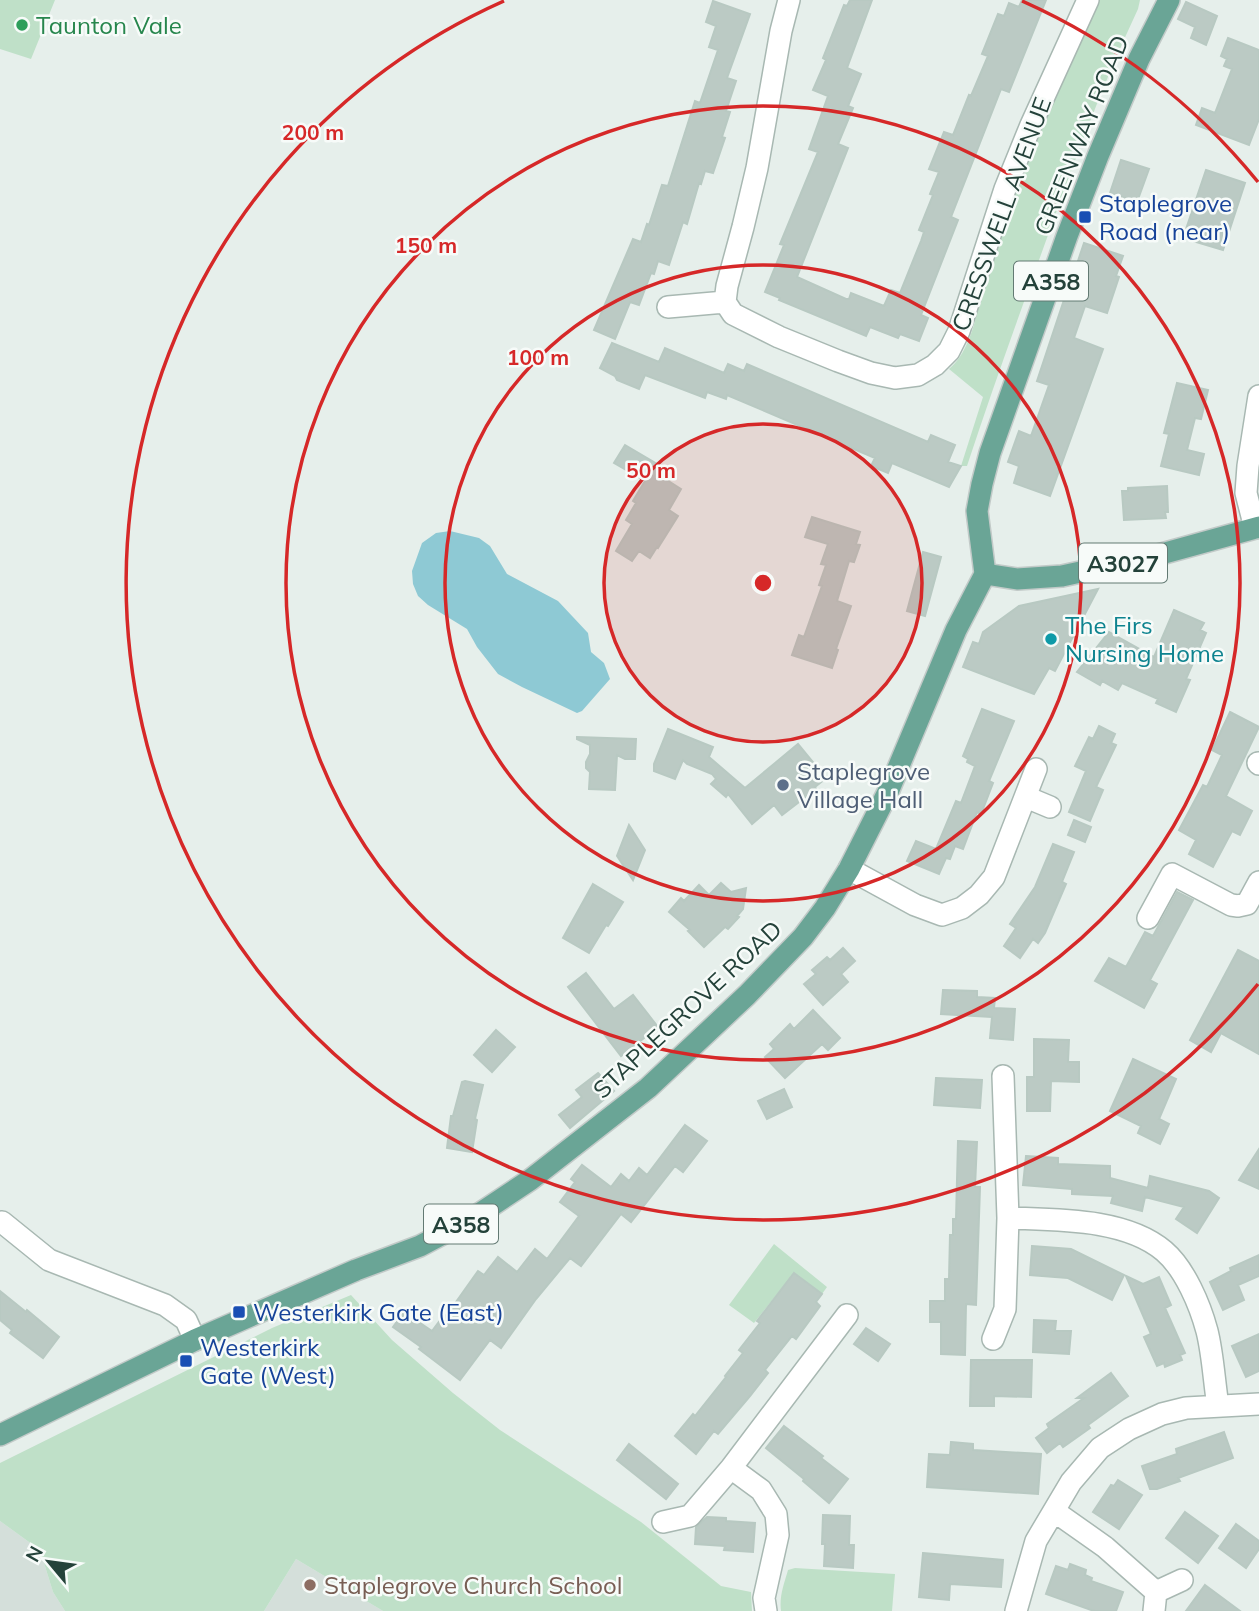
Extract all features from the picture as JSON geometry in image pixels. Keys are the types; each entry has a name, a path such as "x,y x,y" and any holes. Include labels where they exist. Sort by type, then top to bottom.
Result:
{"main road":[{"name":"GREENWAY ROAD","path":"985,574 977,511 990,453 1098,156 1139,59 1168,0"},
{"name":"A3027","path":"985,574 1017,579 1062,576 1154,556 1257,528"},
{"name":"STAPLEGROVE ROAD","path":"0,1435 195,1340 420,1245 473,1218 530,1180 648,1088 747,996 803,937 825,908 849,869 888,792 956,630 985,574"}],"street":[{"path":"668,307 726,302 727,286 757,168 789,0"},
{"name":"CRESSWELL AVENUE","path":"726,302 733,314 779,337 872,373 895,379 918,375 935,365 948,351 959,331 1005,189 1088,0"},
{"path":"1257,528 1246,493 1259,396"},
{"path":"849,869 915,905 942,915 962,908 979,895 994,877 1036,769"},
{"path":"1026,797 1050,807"},
{"path":"1148,918 1172,874 1231,905 1238,906 1247,904 1259,882"},
{"path":"993,1339 1005,1309 1008,1218 1003,1076"},
{"path":"1008,1218 1076,1221 1109,1226 1141,1238 1164,1251 1197,1300 1207,1332 1218,1406"},
{"path":"2,1222 49,1260 165,1305 186,1320 195,1340"},
{"path":"663,1522 690,1516 731,1468 847,1315"},
{"path":"1016,1611 1036,1541 1071,1482 1100,1448 1129,1429 1162,1414 1186,1408 1259,1404"},
{"path":"731,1468 761,1490 776,1514 778,1535 764,1598 766,1611"},
{"path":"1054,1511 1105,1547 1155,1601 1182,1580"}],"shaded area":[{"path":"0,1521 40,1550 53,1592 65,1611 0,1611"},
{"name":"Staplegrove Church School","path":"296,1559 383,1611 264,1611"}],"green space":[{"name":"Taunton Vale","path":"0,0 55,0 31,59 0,49"},
{"path":"1096,0 1140,0 1076,158 967,466 961,466 983,397 949,369 968,341 978,308 973,307 1040,121"},
{"path":"774,1244 827,1287 822,1294 794,1273 754,1323 729,1305"},
{"path":"351,1295 392,1340 500,1430 641,1522 721,1586 751,1592 752,1611 383,1611 296,1559 264,1611 65,1611 53,1592 40,1550 0,1521 0,1463 272,1328"},
{"path":"795,1568 895,1574 892,1611 781,1611 781,1596 788,1570"}],"water":[{"path":"450,531 479,538 490,546 507,574 558,601 588,633 591,652 604,663 610,679 582,711 577,713 498,674 467,629 418,596 412,571 422,543 436,533"}],"building":[{"path":"850,0 872,0 847,68 861,74 848,106 853,108 838,144 848,148 797,277 846,299 849,299 851,293 884,306 891,290 900,293 921,241 924,232 919,230 939,172 929,169 944,132 953,135 969,95 971,96 988,56 982,54 998,14 1004,16 1009,3 1019,7 1022,0 1046,0 1009,92 1001,89 951,217 958,220 921,315 928,318 919,341 900,334 898,338 870,327 866,336 765,292 784,245 780,244 818,152 809,149 828,96 813,90 844,5 847,6"},
{"path":"713,1 750,14 727,78 736,81 726,111 730,112 722,137 725,138 713,173 705,171 701,184 699,183 687,224 683,222 669,265 658,261 639,305 630,302 615,339 594,330 633,239 641,242 662,185 668,186 695,101 700,103 718,50 709,47 716,26 706,22"},
{"path":"1186,2 1217,16 1206,45 1191,38 1195,27 1178,19"},
{"path":"1228,38 1259,50 1259,119 1249,145 1196,125 1202,108 1215,113 1232,69 1224,66 1227,59 1221,56"},
{"path":"1121,160 1149,169 1137,202 1110,193"},
{"path":"1206,170 1245,183 1223,250 1183,238"},
{"path":"1084,243 1123,256 1107,313 1085,306 1074,338 1103,349 1050,496 1014,483 1019,466 1008,462 1019,431 1031,436 1049,385 1037,381 1065,297 1070,298 1080,269 1076,267"},
{"path":"612,343 659,362 665,348 724,373 728,364 744,371 747,364 928,442 931,435 955,445 948,462 961,466 949,487 892,463 888,473 871,466 875,458 727,395 726,399 707,392 705,398 645,375 639,389 617,380 615,376 600,368"},
{"path":"1177,383 1208,390 1201,419 1195,418 1187,450 1204,454 1199,475 1161,466 1169,434 1164,433"},
{"path":"625,445 664,468 659,475 681,489 669,510 678,516 658,548 650,558 639,551 632,561 616,551 632,524 626,520 645,481 614,463"},
{"path":"1167,486 1166,518 1124,520 1122,491 1128,491 1128,488"},
{"path":"812,517 860,532 856,544 860,545 854,562 849,561 837,601 851,606 832,668 792,655 799,635 804,637 822,586 819,585 826,565 821,564 828,544 805,537"},
{"path":"923,552 941,557 925,616 907,611"},
{"name":"The Firs Nursing Home","path":"1098,589 1055,671 1049,668 1034,694 963,667 973,642 979,644 983,632 1019,606"},
{"path":"1174,610 1204,623 1200,630 1206,633 1186,679 1190,680 1176,712 1156,703 1158,699 1122,683 1118,690 1102,681 1100,685 1077,672 1109,632 1154,657"},
{"path":"982,709 1014,721 989,781 993,783 981,814 977,812 963,849 955,846 950,859 946,858 939,874 907,861 916,841 936,849 956,801 961,803 975,766 963,756"},
{"path":"1230,712 1259,727 1226,796 1252,811 1240,835 1232,831 1213,867 1189,854 1196,840 1179,830 1203,785 1207,787 1222,755 1212,750"},
{"path":"1099,726 1115,734 1111,743 1116,745 1096,787 1103,790 1090,821 1069,812 1086,771 1075,766 1089,737 1093,739"},
{"path":"668,729 713,747 709,757 745,788 798,744 826,778 782,815 774,805 752,824 728,794 726,797 711,784 716,779 712,774 683,760 675,779 654,771 654,764"},
{"path":"577,737 636,739 635,759 625,759 617,755 615,790 589,789 590,772 586,768 586,762 590,745"},
{"path":"1074,820 1091,827 1085,842 1068,835"},
{"path":"629,825 645,850 633,880 617,856"},
{"path":"1053,844 1074,852 1062,882 1066,884 1045,933 1038,943 1033,939 1020,958 1004,946 1016,928 1010,924 1035,887"},
{"path":"721,883 731,892 746,888 743,909 728,929 725,927 704,947 688,931 690,930 669,912 681,898 684,901 699,885 709,895"},
{"path":"593,884 623,902 589,953 563,938"},
{"path":"1177,892 1193,900 1150,980 1157,984 1144,1008 1095,981 1109,958 1126,967 1145,932 1153,936"},
{"path":"843,948 855,961 841,974 848,982 823,1005 804,984 816,974 812,970 827,957 830,960"},
{"path":"1238,950 1259,961 1259,1054 1221,1033 1211,1052 1190,1040"},
{"path":"586,973 614,1009 633,995 658,1027 621,1056 568,987"},
{"path":"943,990 977,991 977,997 995,998 994,1008 1015,1009 1013,1040 990,1038 992,1017 941,1014"},
{"path":"813,1010 840,1038 828,1050 822,1044 785,1078 765,1057 774,1049 770,1044 790,1024 794,1029"},
{"path":"496,1030 515,1047 492,1072 474,1055"},
{"path":"1034,1039 1069,1040 1068,1062 1079,1062 1079,1082 1051,1081 1050,1111 1027,1111 1027,1077 1034,1077"},
{"path":"1133,1059 1176,1079 1159,1119 1169,1124 1160,1144 1138,1133 1141,1126 1110,1111"},
{"path":"598,1073 614,1091 570,1128 559,1115 582,1097 576,1090"},
{"path":"936,1078 982,1080 980,1108 934,1105"},
{"path":"462,1082 483,1085 475,1119 472,1152 447,1148 451,1116"},
{"path":"784,1089 792,1107 767,1119 758,1101"},
{"path":"685,1125 707,1141 683,1172 675,1166 631,1222 621,1214 581,1266 570,1258 501,1348 490,1340 460,1380 393,1327 404,1312 432,1331 478,1271 484,1275 498,1257 517,1272 535,1249 547,1259 579,1216 560,1202 575,1182 571,1179 582,1165 611,1187 621,1174 629,1181 639,1168 647,1175"},
{"path":"958,1141 977,1142 975,1187 980,1187 976,1305 966,1304 965,1355 941,1354 941,1322 930,1322 930,1301 945,1301 945,1279 949,1279 950,1235 953,1235 953,1219 956,1219"},
{"path":"1259,1149 1259,1189 1239,1180"},
{"path":"1026,1156 1058,1158 1058,1164 1110,1166 1110,1178 1148,1188 1150,1176 1209,1191 1219,1198 1197,1233 1176,1219 1184,1207 1145,1197 1142,1211 1111,1203 1113,1196 1072,1194 1072,1189 1023,1185"},
{"path":"1032,1246 1071,1249 1124,1275 1112,1300 1068,1278 1030,1275"},
{"path":"1259,1255 1259,1276 1238,1285 1244,1300 1223,1310 1210,1282 1231,1271 1230,1268"},
{"path":"794,1273 822,1294 816,1302 820,1306 796,1339 792,1336 765,1370 768,1373 750,1396 718,1434 714,1431 696,1454 675,1436 726,1377 743,1353 739,1350 760,1323 757,1321"},
{"path":"1126,1276 1143,1284 1159,1277 1171,1305 1165,1308 1185,1353 1180,1355 1182,1360 1165,1367 1164,1363 1157,1366 1144,1337 1151,1334"},
{"path":"0,1291 59,1337 43,1358 10,1333 12,1330 0,1320"},
{"path":"1034,1320 1056,1321 1055,1331 1071,1331 1069,1354 1033,1352"},
{"path":"866,1328 890,1344 878,1361 854,1344"},
{"path":"1259,1334 1259,1371 1246,1377 1232,1346"},
{"path":"971,1360 1032,1360 1031,1397 994,1396 994,1406 970,1406"},
{"path":"1111,1373 1128,1396 1063,1447 1060,1443 1047,1453 1036,1438 1049,1428 1047,1424 1084,1398 1077,1398"},
{"path":"784,1426 848,1479 829,1503 766,1448"},
{"path":"1224,1432 1233,1458 1178,1478 1180,1481 1150,1489 1142,1466 1177,1454 1176,1449"},
{"path":"951,1442 973,1444 973,1450 1041,1454 1038,1494 927,1487 929,1454 950,1455"},
{"path":"629,1444 678,1484 666,1499 617,1460"},
{"path":"1118,1480 1142,1495 1119,1529 1093,1512 1111,1485 1114,1486"},
{"path":"1185,1512 1218,1536 1198,1563 1166,1538"},
{"path":"823,1515 850,1516 849,1545 854,1545 853,1568 824,1566"},
{"path":"707,1517 755,1523 753,1552 724,1550 725,1546 695,1544 696,1527"},
{"path":"1236,1524 1259,1541 1259,1549 1246,1568 1219,1548"},
{"path":"923,1553 1003,1560 1001,1587 950,1584 949,1600 919,1597"},
{"path":"1070,1564 1086,1570 1085,1575 1092,1578 1091,1581 1123,1592 1116,1611 1094,1611 1046,1594 1056,1566 1068,1570"},
{"path":"1205,1585 1240,1611 1186,1611"}],"place":[{"name":"Taunton Vale","path":"22,25"},
{"name":"Staplegrove Road (near)","path":"1085,217"},
{"name":"The Firs Nursing Home","path":"1051,639"},
{"name":"Staplegrove Village Hall","path":"783,785"},
{"name":"Westerkirk Gate (East)","path":"239,1312"},
{"name":"Westerkirk Gate (West)","path":"186,1361"},
{"name":"Staplegrove Church School","path":"310,1585"}]}
